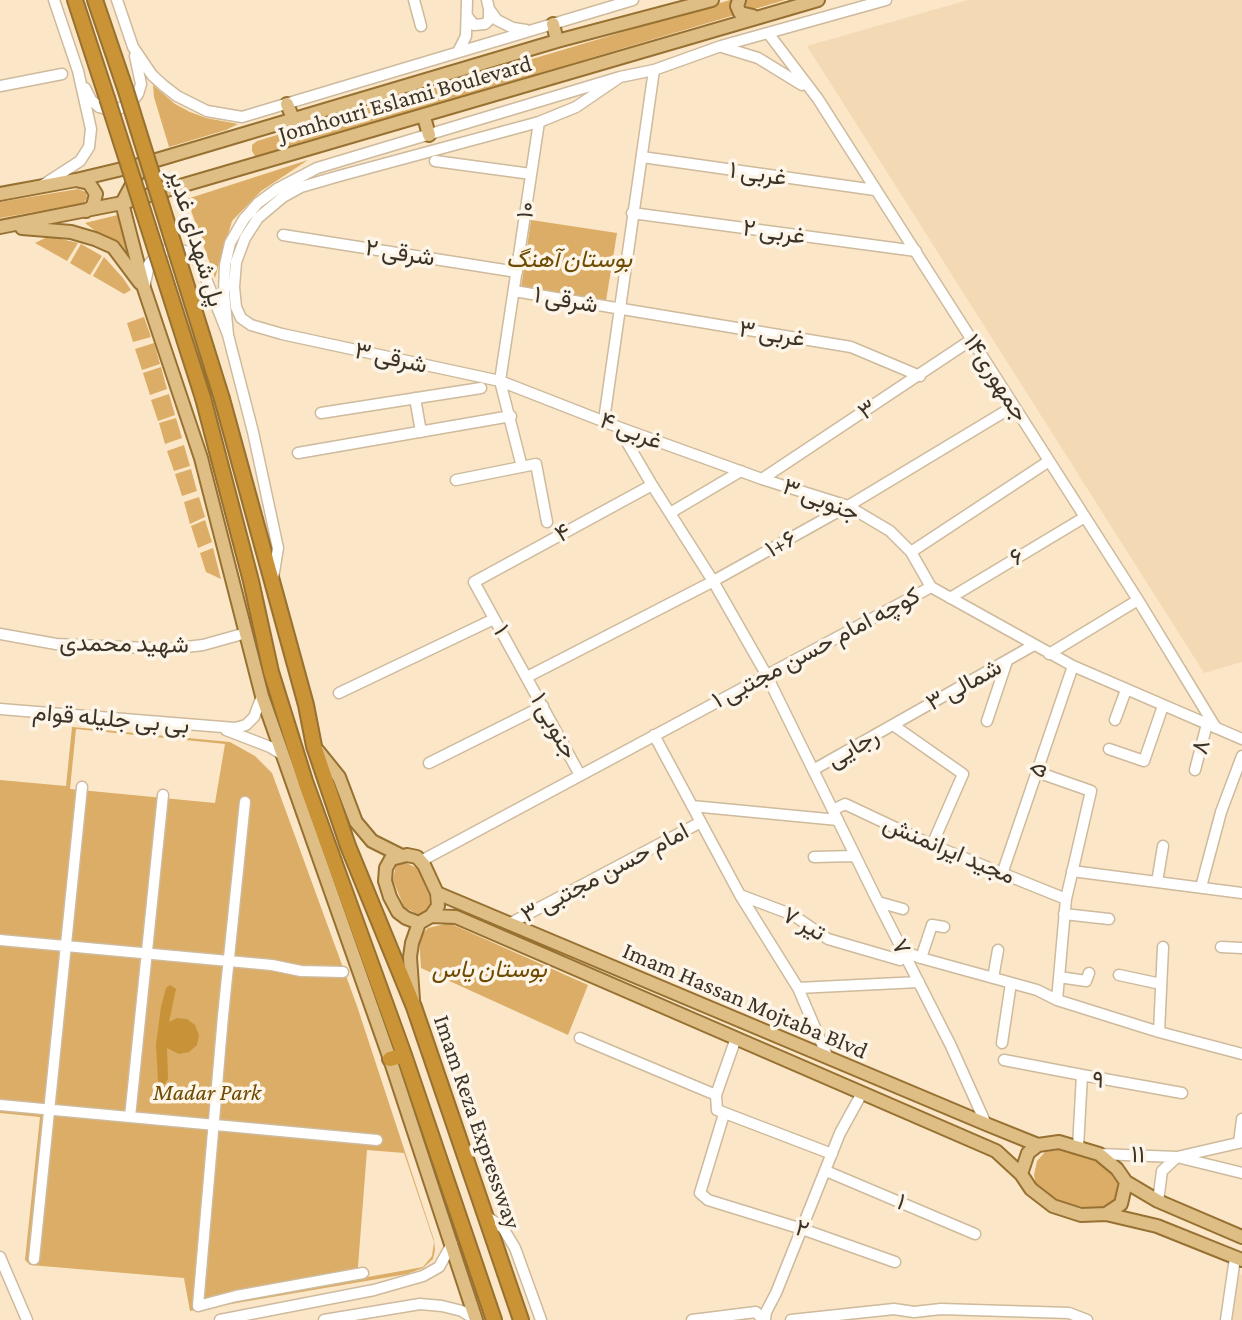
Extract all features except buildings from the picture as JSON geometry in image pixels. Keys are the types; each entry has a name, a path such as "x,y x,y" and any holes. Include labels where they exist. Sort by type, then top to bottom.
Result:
{"highway":[{"name":"پل شهدای غدیر","path":"75,0 203,398 251,581"},
{"name":"پل شهدای غدیر","path":"95,0 222,399 273,581"},
{"name":"Imam Reza Expressway","path":"251,581 271,672 305,781 397,1057 494,1320"},
{"name":"Imam Reza Expressway","path":"273,581 306,705 314,746 348,846 414,1007 521,1320"}],"main road":[{"name":"Jomhouri Eslami Boulevard","path":"0,194 143,164 557,41 712,0"},
{"path":"739,0 737,6 740,13 758,16"},
{"name":"Jomhouri Eslami Boulevard","path":"0,227 122,203 818,0"},
{"path":"553,24 557,41"},
{"path":"287,104 294,121"},
{"path":"424,117 429,135"},
{"path":"143,164 122,203 145,288 201,458 262,696 397,1057 476,1320"},
{"path":"76,180 89,183 96,194 93,206 82,213"},
{"path":"0,227 71,232 95,239 113,247 145,288"},
{"path":"314,746 339,777 356,822 372,841 402,856"},
{"path":"283,755 305,781"},
{"path":"414,1007 410,957 412,943 419,923 431,916 438,906 437,893 432,879 417,857 407,855 391,859 386,868 385,881 390,897 398,912 419,923"},
{"name":"Imam Hassan Mojtaba Blvd","path":"437,893 1038,1144"},
{"path":"456,917 445,913 443,905 448,902 461,904"},
{"name":"Imam Hassan Mojtaba Blvd","path":"431,916 456,917 862,1093 996,1152 1021,1174"},
{"path":"1239,1259 1157,1226 1106,1214 1081,1215 1053,1206 1031,1189 1021,1174 1028,1153 1038,1144 1059,1142 1099,1154 1117,1169 1126,1182 1158,1201 1242,1237"},
{"path":"1106,1214 1121,1204 1126,1182"}],"street":[{"path":"54,0 78,71 91,100 99,107 110,110 131,103 138,94 141,83 133,47 117,0"},
{"path":"414,0 421,26"},
{"path":"458,52 466,36 467,0"},
{"path":"133,47 141,61 177,96 207,111 242,117 633,0"},
{"path":"228,335 224,293 225,265 230,243 258,202 317,168 654,70 722,46 886,0"},
{"path":"467,16 474,25 485,24 489,20 488,5"},
{"path":"488,5 497,20 530,31"},
{"name":"جمهوری۱۴","path":"768,33 818,99 916,251 1138,600 1212,726"},
{"path":"722,46 773,66 800,83 818,99"},
{"path":"604,420 654,70"},
{"path":"40,187 80,161 89,147 90,129 78,71"},
{"path":"0,86 62,74"},
{"path":"539,122 576,107 620,78"},
{"name":"۱۰","path":"500,381 539,122"},
{"name":"۳ شرقی","path":"500,381 251,325 241,318 236,307 236,262 245,238 258,218 283,197 301,187 539,122"},
{"name":"۱ غربی","path":"642,158 875,190"},
{"path":"435,161 531,174"},
{"name":"۲ غربی","path":"632,213 916,251"},
{"name":"۲ شرقی","path":"283,234 517,272"},
{"path":"145,288 149,264 157,255 167,250 178,249 190,253 203,271 228,335 253,432 278,548 273,581"},
{"name":"شرقی ۱","path":"514,291 619,309"},
{"name":"۳ غربی","path":"619,309 851,347 919,376"},
{"name":"۳","path":"762,479 971,340"},
{"path":"500,381 522,467"},
{"name":"۴ غربی","path":"500,381 762,479"},
{"path":"321,413 481,388"},
{"path":"415,398 421,432"},
{"path":"848,506 1014,405"},
{"path":"298,453 511,416"},
{"name":"۷","path":"618,427 713,581 766,674 951,1046 986,1124"},
{"path":"911,552 1049,461"},
{"path":"456,480 536,464 547,522"},
{"path":"670,513 741,471"},
{"name":"۳ جنوبی","path":"762,479 848,506 890,531 911,552 931,587"},
{"name":"۴","path":"474,582 652,485"},
{"name":"۱+۶","path":"713,581 848,506"},
{"name":"۶","path":"950,598 1085,517"},
{"path":"527,677 713,581"},
{"name":"۱‍","path":"474,582 527,677"},
{"name":"کوچه امام حسن مجتبی ۱","path":"421,861 931,587 1073,666 1242,739"},
{"path":"1049,654 1138,600"},
{"path":"339,692 494,619"},
{"name":"شهید محمدی","path":"0,634 56,644 170,649 203,645 246,633"},
{"name":"۳ شمالی","path":"893,725 1034,645"},
{"path":"986,721 1007,661"},
{"name":"۵","path":"1002,874 1073,666"},
{"name":"۱ جنوبی","path":"527,677 580,775"},
{"path":"1115,720 1126,690"},
{"path":"223,729 246,724 254,717 262,696"},
{"path":"429,763 543,706"},
{"path":"1109,749 1144,761 1163,706"},
{"name":"بی بی جلیله قوام","path":"0,709 223,729"},
{"path":"893,725 963,775 932,845"},
{"name":"رجایی","path":"814,770 893,725"},
{"name":"۸","path":"1195,770 1212,726"},
{"path":"223,729 270,747 283,755"},
{"path":"654,735 740,895 798,988 828,1058"},
{"path":"1201,887 1221,812 1242,756"},
{"path":"1037,772 1091,791 1066,899 1057,1000"},
{"path":"33,1259 82,787"},
{"path":"130,1117 163,795"},
{"path":"245,802 198,1306 236,1296 363,1273"},
{"name":"مجید ایرانمنش","path":"835,815 845,804 932,845 1066,899"},
{"path":"692,806 835,815"},
{"name":"امام حسن مجتبی ۳","path":"509,924 701,822"},
{"path":"1157,882 1163,846"},
{"path":"814,857 855,856"},
{"path":"1072,871 1242,892"},
{"name":"۷ تیر","path":"740,895 793,915 828,939 900,960 903,951"},
{"path":"878,902 903,909"},
{"path":"1064,914 1109,919"},
{"path":"921,958 932,925 944,927"},
{"path":"0,940 272,965 301,971 343,972"},
{"path":"1159,1032 1163,947"},
{"path":"1221,947 1242,948"},
{"path":"993,978 998,950"},
{"path":"903,951 1037,990 1057,1000 1159,1032 1242,1054"},
{"path":"1059,977 1086,981 1089,973"},
{"path":"1119,975 1161,984"},
{"path":"798,988 919,982"},
{"path":"1002,1043 1011,983"},
{"path":"580,1038 716,1095"},
{"path":"736,1038 716,1095 718,1110 832,1154"},
{"path":"1004,1060 1082,1075"},
{"name":"۹","path":"1078,1147 1082,1075 1182,1093"},
{"path":"764,1320 832,1154 862,1093"},
{"path":"0,1105 377,1140"},
{"name":"۲","path":"724,1114 700,1193 708,1200 895,1262"},
{"path":"1241,1142 1242,1119"},
{"name":"۱۱","path":"1099,1154 1177,1157 1241,1142"},
{"path":"1177,1157 1242,1173"},
{"name":"۱۱","path":"1158,1201 1162,1171 1177,1157"},
{"name":"۱","path":"826,1171 975,1234"},
{"path":"485,1216 503,1228 515,1248 541,1320"},
{"path":"220,1320 374,1290 423,1276 439,1266 452,1244"},
{"path":"0,1257 27,1320"},
{"path":"1226,1320 1239,1259"},
{"path":"374,1290 378,1311"},
{"path":"324,1320 420,1304 462,1311 476,1320"},
{"path":"791,1320 894,1309 915,1316 941,1309 1069,1313 1087,1320"},
{"path":"692,1320 756,1312 764,1320"}],"shaded area":[{"path":"968,0 1242,0 1242,662 1204,673 807,46"},
{"path":"170,985 176,989 169,1022 177,1018 187,1019 195,1025 199,1035 197,1045 189,1052 179,1054 167,1048 168,1079 164,1085 158,1081 156,1045 161,1007 166,988"},
{"path":"1238,1273 1242,1275 1242,1320 1232,1320"}],"green space":[{"path":"730,0 785,0 261,156 255,156 252,151 252,145 257,141"},
{"path":"153,85 175,104 190,112 238,124 169,147"},
{"path":"308,160 261,191 232,221 215,278 187,199"},
{"path":"78,189 86,192 84,203 0,218 0,202"},
{"path":"122,214 132,259 85,223"},
{"name":"بوستان آهنگ","path":"531,220 617,233 606,301 521,288"},
{"path":"45,238 78,243 67,261 35,243"},
{"path":"81,244 102,256 90,275 70,263"},
{"path":"104,257 131,290 124,294 93,276"},
{"path":"144,317 151,337 133,342 127,323"},
{"path":"154,343 160,364 142,370 135,349"},
{"path":"161,367 167,389 150,395 143,373"},
{"path":"169,394 175,415 158,421 151,400"},
{"path":"176,418 182,438 165,444 159,423"},
{"path":"184,445 190,466 174,471 167,451"},
{"path":"191,469 197,491 182,496 175,474"},
{"path":"199,497 205,517 190,524 184,502"},
{"path":"205,520 212,542 198,548 191,526"},
{"path":"213,548 221,579 206,572 200,553"},
{"name":"Madar Park","path":"72,727 230,742 255,756 272,773 357,1006 434,1240 435,1250 433,1259 423,1268 407,1274 190,1311 184,1278 30,1265 25,1260 40,1117 0,1113 0,780 66,786","holes":["76,729 225,744 215,803 70,789","367,1150 404,1153 434,1242 432,1256 423,1267 357,1279"]},
{"path":"407,863 418,869 429,895 430,905 419,915 404,907 393,880 396,865"},
{"name":"بوستان یاس","path":"449,923 588,985 568,1035 421,968 419,937 428,928"},
{"path":"1058,1150 1096,1160 1118,1184 1114,1200 1104,1207 1082,1207 1056,1200 1036,1184 1034,1175 1037,1161 1045,1152"}]}
